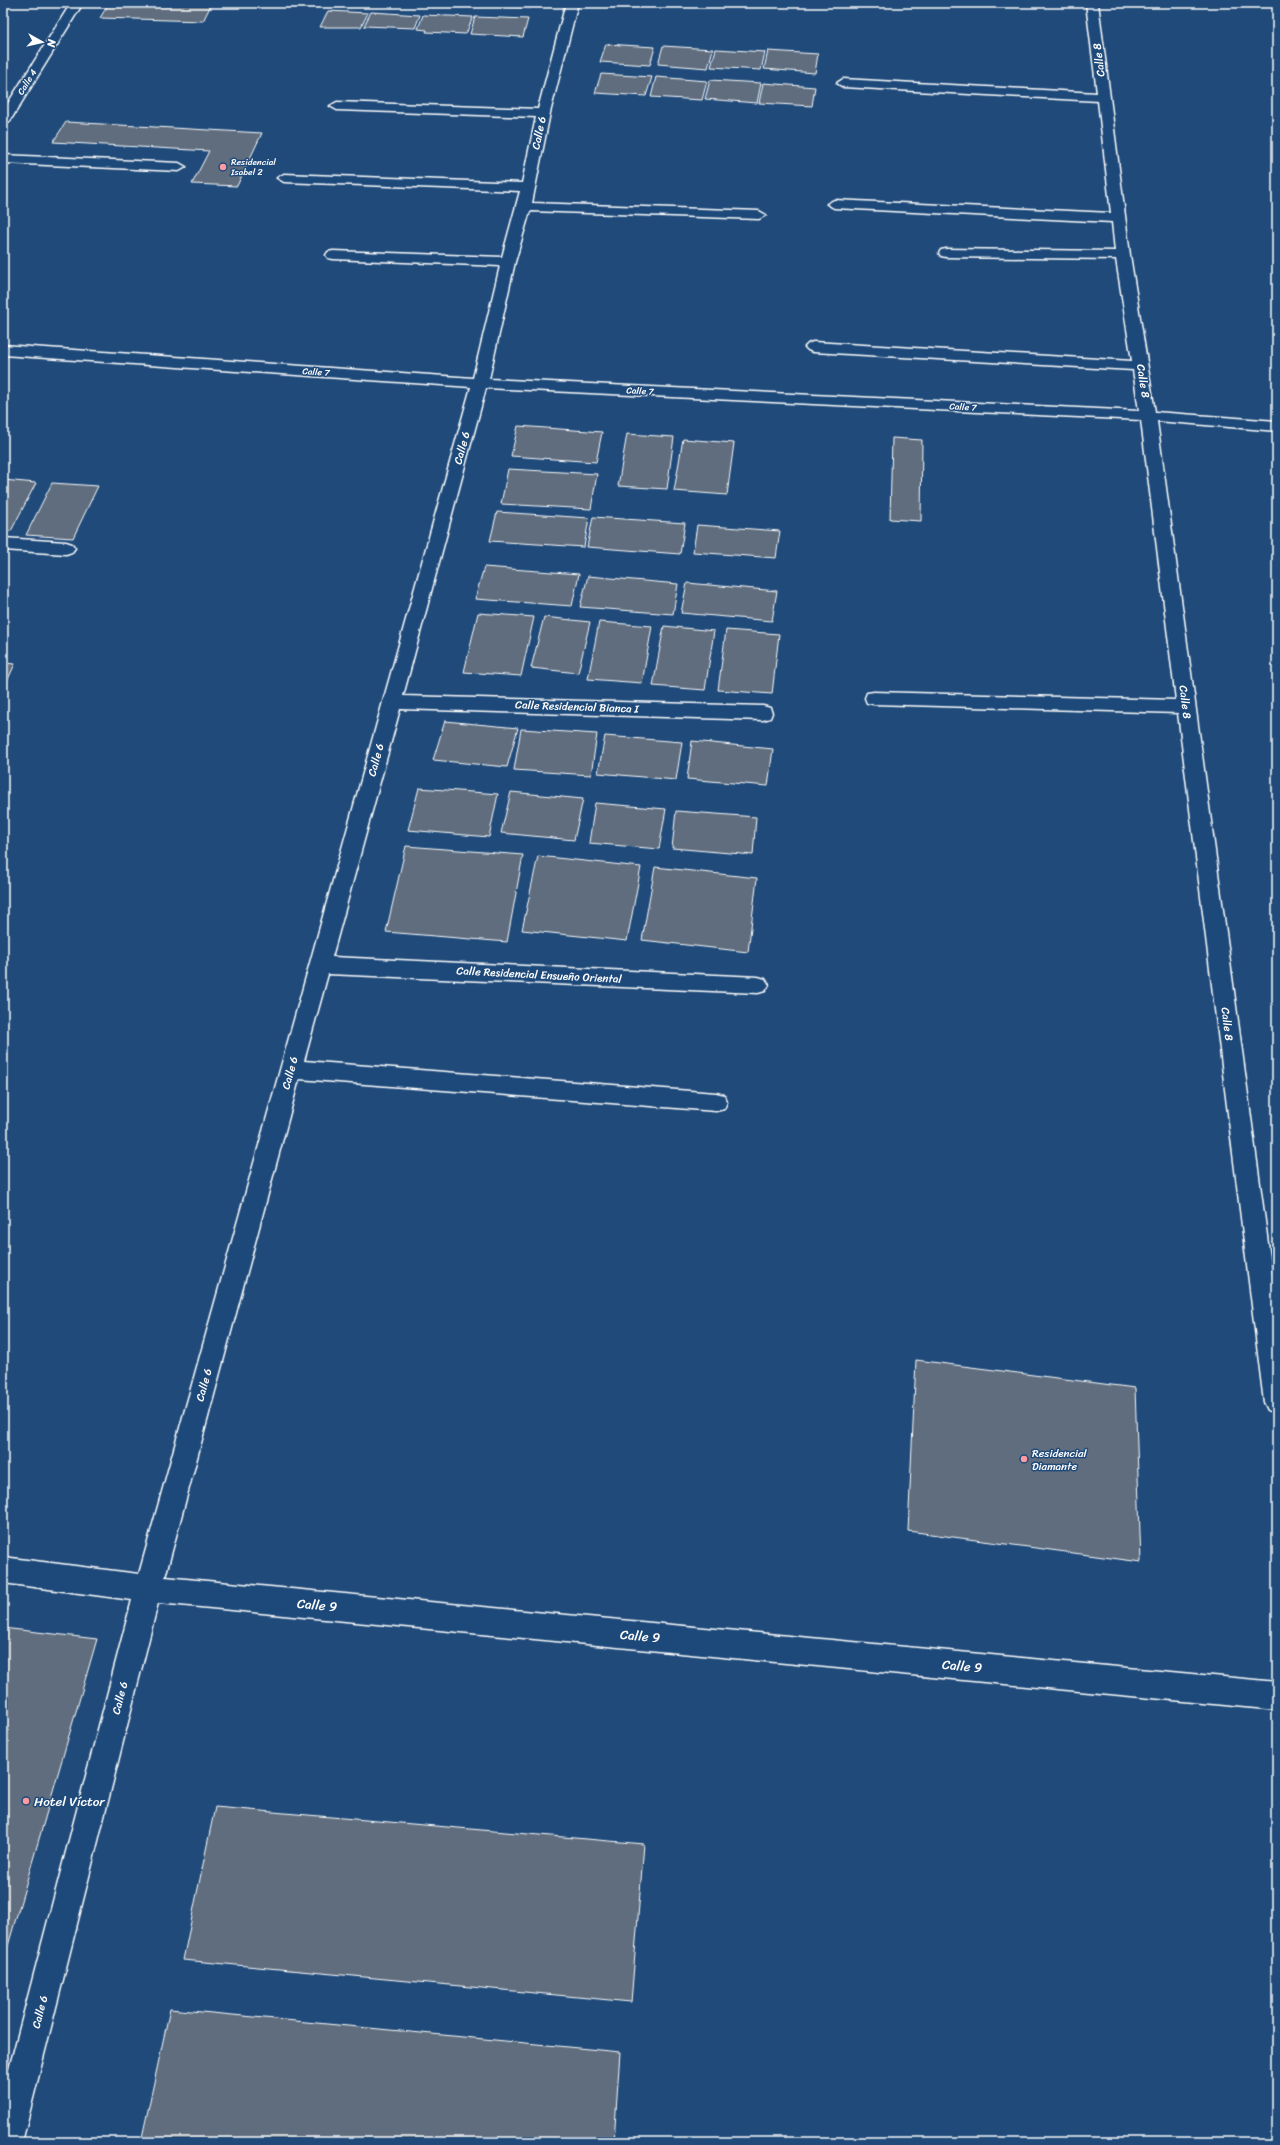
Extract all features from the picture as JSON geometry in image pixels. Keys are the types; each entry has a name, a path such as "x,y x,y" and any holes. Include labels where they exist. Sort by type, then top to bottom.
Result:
{"street":[{"name":"Calle 4","path":"3,121 77,3"},
{"name":"Calle 6","path":"6,2142 148,1589 480,383 508,262 525,197 543,113 572,3"},
{"name":"Calle 8","path":"1092,3 1122,255 1148,416 1277,1402"},
{"path":"843,83 1103,97"},
{"path":"337,106 543,113"},
{"path":"3,159 179,167"},
{"path":"284,178 759,215"},
{"path":"834,204 1118,218"},
{"path":"946,253 1122,255"},
{"path":"333,255 508,262"},
{"path":"813,347 1140,366"},
{"name":"Calle 7","path":"3,350 480,383 1148,416 1277,426"},
{"path":"3,544 66,548"},
{"path":"874,698 1186,707"},
{"name":"Calle Residencial Bianca I","path":"392,702 763,713"},
{"name":"Calle Residencial Ensueño Oriental","path":"319,965 758,985"},
{"path":"291,1069 716,1102"},
{"name":"Calle 9","path":"3,1570 148,1589 1277,1696"}],"building":[{"path":"109,3 212,3 203,21 100,18"},
{"path":"448,3 479,3 478,6"},
{"path":"481,3 533,3 531,8 480,5"},
{"path":"328,11 368,13 361,27 320,27"},
{"path":"371,12 420,15 415,28 364,26"},
{"path":"423,15 473,17 466,34 426,32 427,30 418,29"},
{"path":"475,17 528,19 523,37 470,34"},
{"path":"606,44 655,47 650,65 600,62"},
{"path":"663,46 713,49 708,68 658,64"},
{"path":"716,49 765,52 761,70 711,67"},
{"path":"768,51 818,54 815,73 764,69"},
{"path":"601,74 652,77 646,96 595,93"},
{"path":"656,77 707,81 702,100 651,97"},
{"path":"710,80 761,83 757,103 705,99"},
{"path":"763,83 815,87 812,106 759,103"},
{"name":"Residencial Isabel 2","path":"66,122 262,133 237,186 192,184 209,151 53,142"},
{"path":"518,426 602,432 596,462 511,456"},
{"path":"627,434 674,437 667,489 618,486"},
{"path":"892,438 922,440 921,521 890,519"},
{"path":"683,439 734,443 727,495 674,491"},
{"path":"508,469 597,474 591,509 501,504"},
{"path":"3,480 36,483 11,531 3,531"},
{"path":"52,483 98,486 73,538 26,535"},
{"path":"497,512 589,518 584,547 490,541"},
{"path":"593,517 685,523 680,554 587,547"},
{"path":"697,525 780,531 776,558 693,552"},
{"path":"484,567 579,574 572,606 475,599"},
{"path":"588,576 678,584 673,614 580,607"},
{"path":"687,583 777,591 772,621 681,613"},
{"path":"478,613 534,617 521,676 464,672"},
{"path":"544,617 590,622 578,673 531,668"},
{"path":"599,622 652,626 642,683 588,679"},
{"path":"664,626 714,631 705,690 653,686"},
{"path":"726,630 779,634 772,694 718,690"},
{"path":"3,663 15,664 3,690"},
{"path":"445,721 518,728 507,767 433,760"},
{"path":"521,729 597,734 591,775 514,770"},
{"path":"605,736 682,742 676,780 598,773"},
{"path":"692,741 773,749 768,786 687,779"},
{"path":"419,788 498,794 489,837 408,830"},
{"path":"511,792 583,799 574,840 501,833"},
{"path":"595,803 666,809 659,849 589,843"},
{"path":"676,811 756,817 753,855 672,848"},
{"path":"406,846 523,855 507,942 386,932"},
{"path":"538,856 641,867 627,941 522,930"},
{"path":"655,867 757,878 748,952 642,940"},
{"name":"Residencial Diamante","path":"916,1360 1135,1388 1141,1562 908,1531"},
{"name":"Hotel Víctor","path":"3,1628 97,1639 3,1963"},
{"path":"215,1807 644,1844 631,2002 183,1960"},
{"path":"170,2009 620,2052 614,2142 141,2142"}],"place":[{"name":"Residencial Isabel 2","path":"223,167"},
{"name":"Residencial Diamante","path":"1024,1459"},
{"name":"Hotel Víctor","path":"26,1801"}]}
